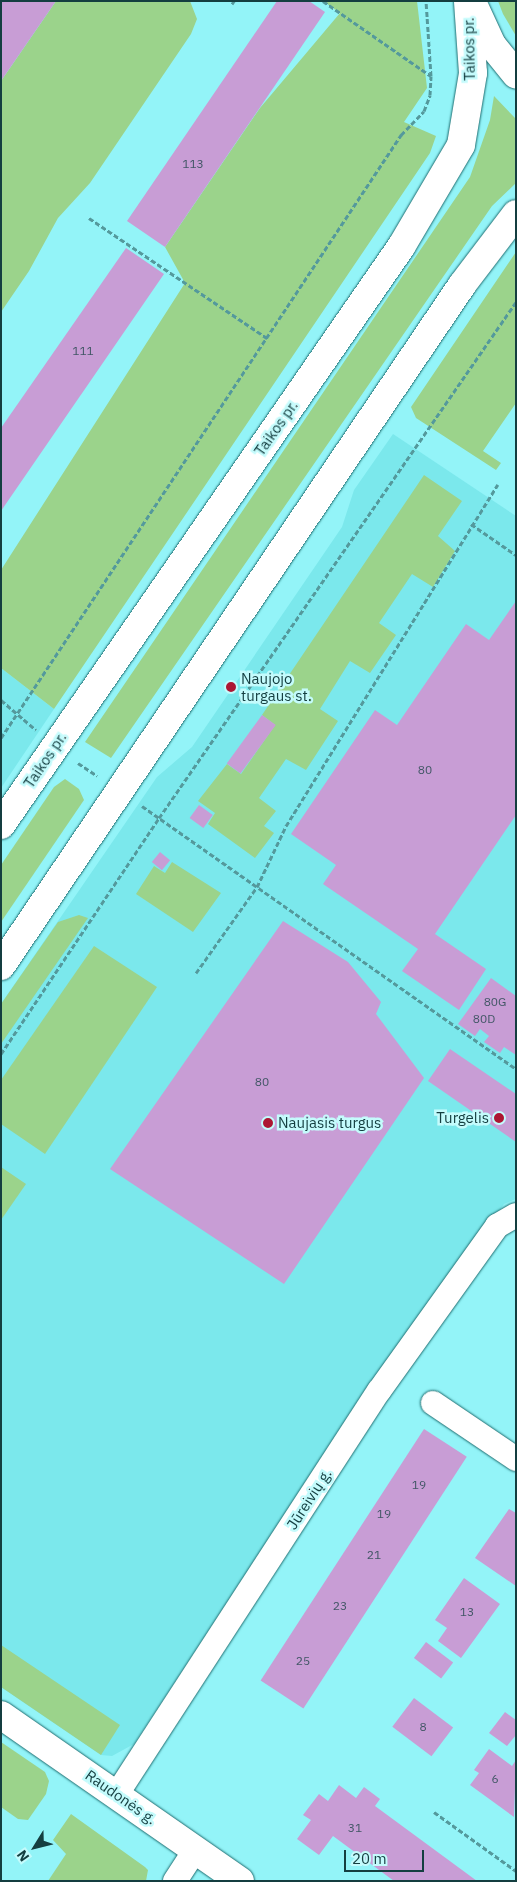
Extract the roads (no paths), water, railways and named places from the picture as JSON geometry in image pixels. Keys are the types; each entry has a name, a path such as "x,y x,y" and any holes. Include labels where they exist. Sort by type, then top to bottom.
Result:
{"main road":[{"name":"Taikos pr.","path":"1,825 402,247 461,145 472,73 468,1"},
{"path":"472,1 492,45 516,74"},
{"path":"1,966 118,790 462,285 516,214"},
{"name":"Raudonės g.","path":"1,1715 240,1881"}],"street":[{"name":"Jūreivių g.","path":"117,1794 379,1391 497,1226 516,1215"},
{"path":"433,1403 516,1459"},
{"path":"175,1881 195,1850"}],"place":[{"name":"Naujojo turgaus st.","path":"231,687"},
{"name":"Turgelis","path":"499,1118"},
{"name":"Naujasis turgus","path":"268,1123"}]}
